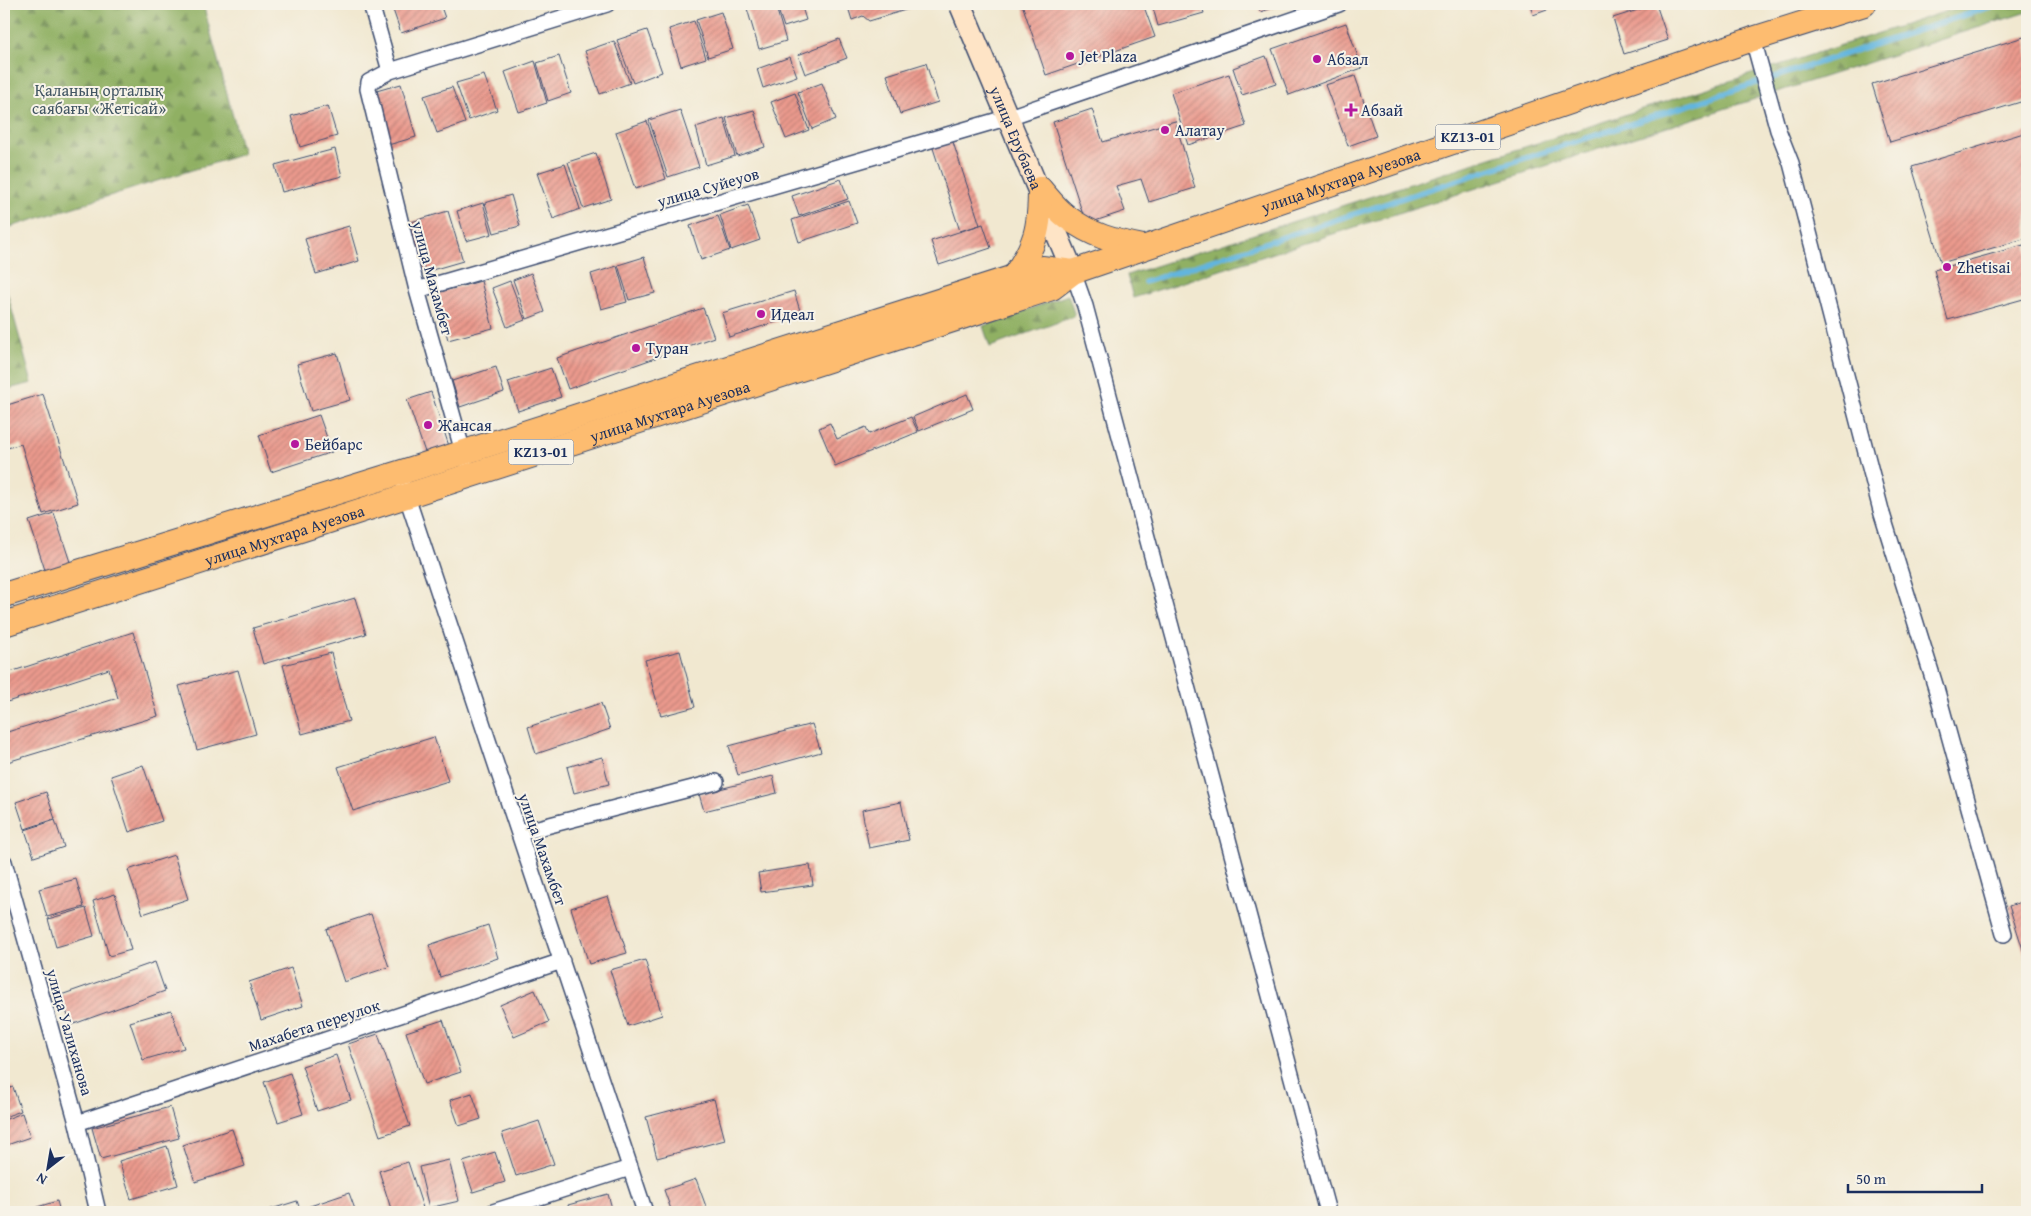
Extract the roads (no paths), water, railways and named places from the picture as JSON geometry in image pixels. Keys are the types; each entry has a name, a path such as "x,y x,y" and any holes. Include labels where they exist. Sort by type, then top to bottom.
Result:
{"main road":[{"name":"улица Мухтара Ауезова","path":"4,624 407,497 1052,288 1073,272 1753,39 1864,4"},
{"path":"1040,189 1065,216 1098,236 1110,241 1147,247"},
{"path":"1013,278 1028,256 1036,238 1040,218 1040,189"},
{"name":"улица Мухтара Ауезова","path":"4,596 399,473 463,451 1042,268 1073,272"}],"street":[{"path":"371,4 390,71 607,4"},
{"name":"улица Ерубаева","path":"960,4 1040,189 1073,272"},
{"name":"улица Суйеуов","path":"417,290 1009,117 1339,4"},
{"path":"1753,39 1778,130 1791,163 1882,514 1936,688 2004,934"},
{"name":"улица Махамбет","path":"390,71 369,82 368,88 417,290 470,476"},
{"path":"1073,272 1085,306 1328,1212"},
{"name":"улица Махамбет","path":"399,473 645,1212"},
{"path":"519,833 716,782"},
{"name":"улица Уалиханова","path":"4,862 77,1123 98,1212"},
{"name":"Махабета переулок","path":"77,1123 562,961"},
{"path":"493,1212 630,1168"}],"waterway":[{"path":"1145,282 1999,4"}],"place":[{"name":"Jet Plaza","path":"1070,56"},
{"name":"Абзал","path":"1317,59"},
{"name":"Абзай","path":"1351,110"},
{"name":"Алатау","path":"1165,130"},
{"name":"Zhetisai","path":"1947,267"},
{"name":"Идеал","path":"761,314"},
{"name":"Туран","path":"636,348"},
{"name":"Жансая","path":"428,425"},
{"name":"Бейбарс","path":"295,444"}],"park label":[{"name":"Қаланың орталық саябағы «Жетісай»","path":"99,99"}]}
